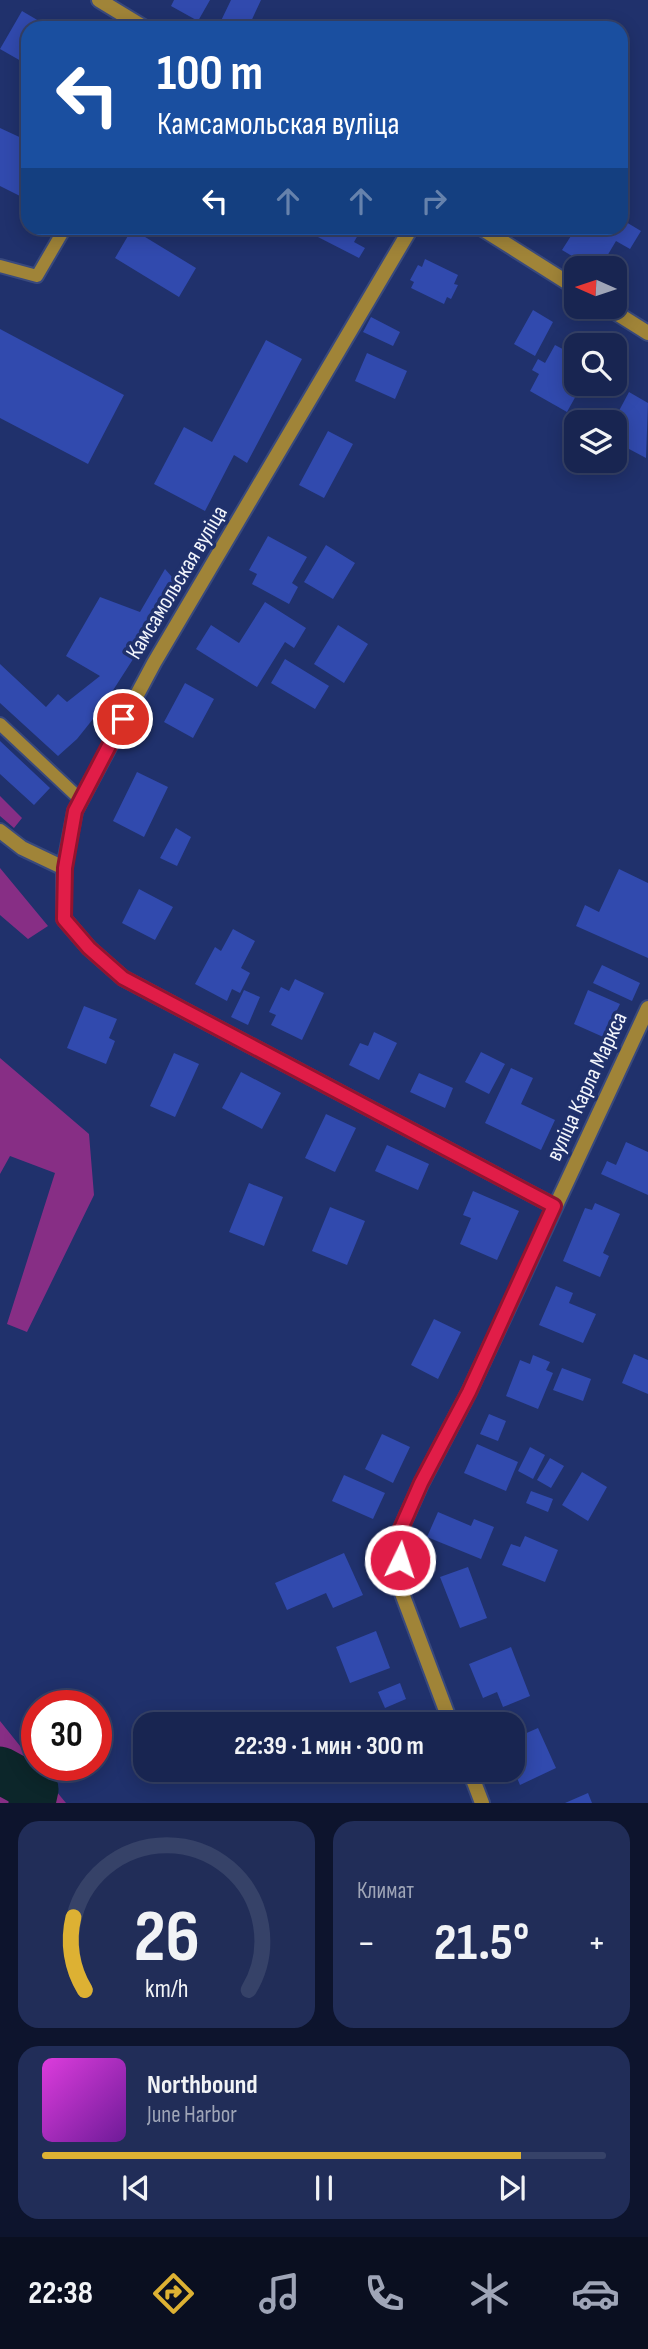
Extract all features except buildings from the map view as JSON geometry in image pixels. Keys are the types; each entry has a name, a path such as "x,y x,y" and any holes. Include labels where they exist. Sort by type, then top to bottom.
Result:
{"street":[{"path":"99,0 134,21"},
{"name":"Камсамольская вуліца","path":"407,235 154,663 75,811 65,868 64,919 89,948 123,978 554,1206"},
{"path":"492,235 564,280"},
{"path":"626,319 648,333"},
{"path":"0,831 22,848 65,868"},
{"name":"вуліца Карла Маркса","path":"447,1712 400,1588 399,1533 421,1483 469,1392 648,1008"},
{"path":"474,1782 482,1803"}],"lane":[{"path":"0,265 37,276 61,235"},
{"path":"0,724 81,800"}],"shaded area":[{"path":"0,796 22,818 14,828 0,816"},
{"path":"0,868 48,926 28,939 0,915"},
{"path":"0,1058 89,1134 94,1195 27,1332 7,1324 55,1173 10,1156 0,1174"},
{"path":"0,1721 21,1747 21,1781 48,1781 66,1803 0,1803"}],"waterway":[{"path":"0,1770 35,1789 32,1803"}],"route":[{"path":"123,719 75,811 65,868 64,919 89,948 123,978 554,1206 469,1392 421,1483 399,1533 400,1560"}]}
